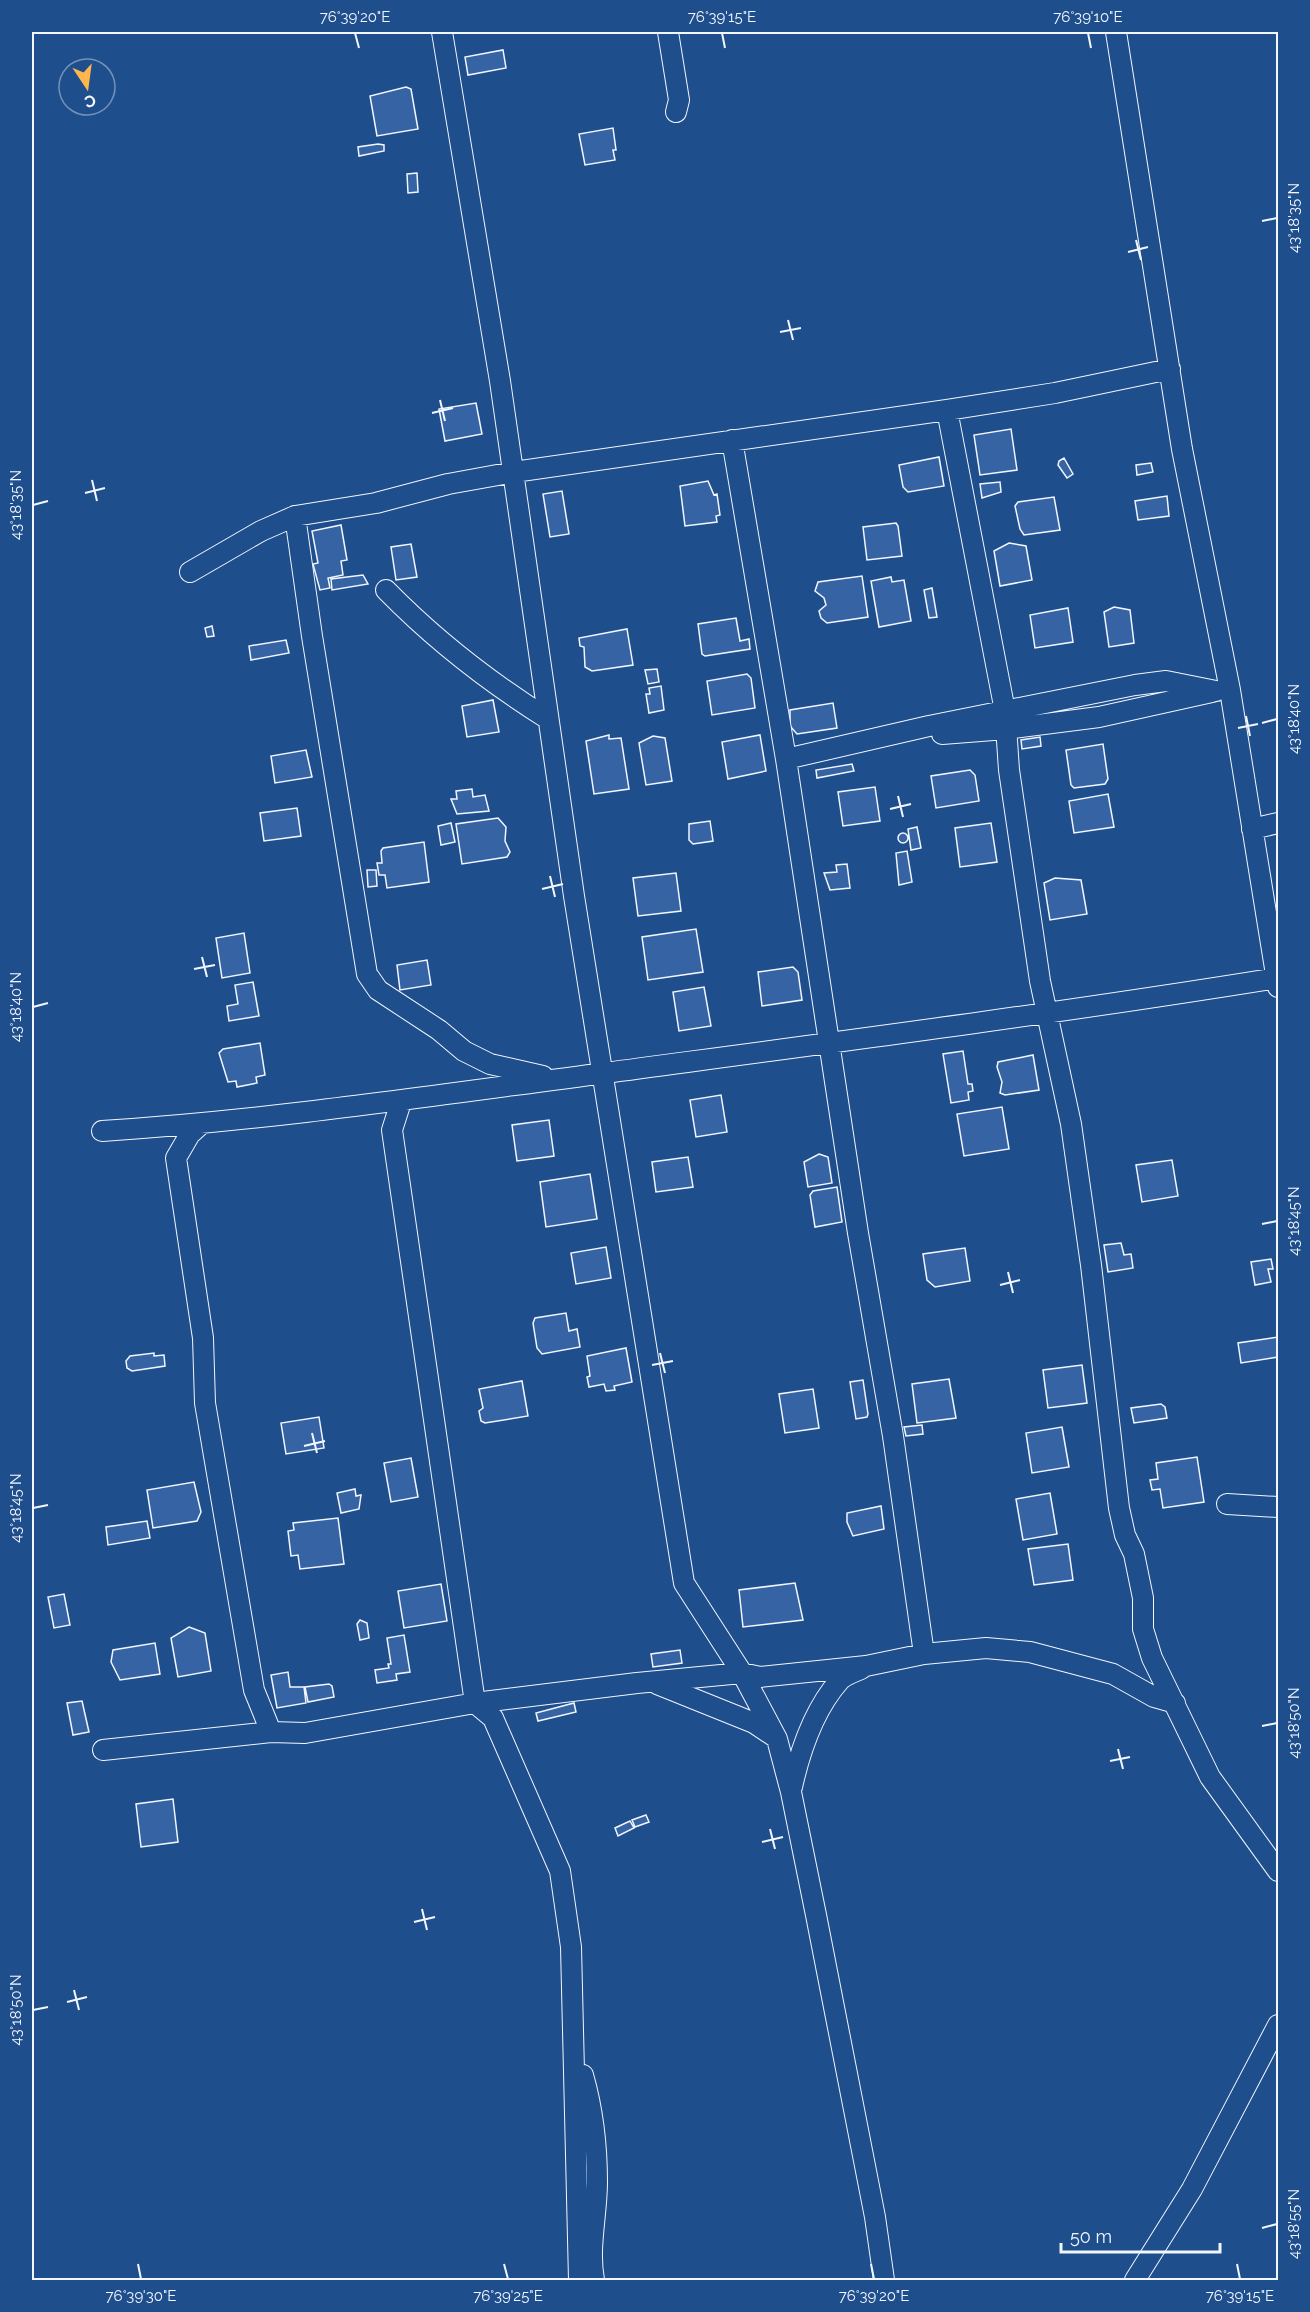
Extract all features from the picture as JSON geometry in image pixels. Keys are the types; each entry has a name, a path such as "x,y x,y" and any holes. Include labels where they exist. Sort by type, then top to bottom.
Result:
{"street":[{"path":"442,32 514,472 549,719 684,1583 742,1673 777,1739 791,1792 875,2217 884,2280"},
{"path":"668,32 679,100 676,112"},
{"path":"102,1131 201,1124 401,1102 1278,983 1252,829 1223,691 1116,32"},
{"path":"190,572 261,531 295,516 376,503 448,484 514,472 1055,393 1170,369"},
{"path":"947,410 1006,720 1009,770 1047,1015 1071,1124 1091,1265 1119,1508 1137,1567 1143,1598 1143,1629 1152,1658 1210,1777 1278,1871"},
{"path":"732,440 786,759 806,903 831,1044 858,1233 893,1436 924,1654"},
{"path":"295,516 367,974 378,990 439,1030 464,1051 490,1064 558,1079"},
{"path":"386,590 414,619 470,666 549,719"},
{"path":"786,759 896,733 1006,720 1166,681 1223,691"},
{"path":"1252,829 1278,824"},
{"path":"401,1102 392,1131 475,1703 493,1718 560,1871 572,1947 579,2280"},
{"path":"201,1124 190,1134 176,1158 203,1338 205,1403 254,1690 271,1732"},
{"path":"1227,1504 1278,1507"},
{"path":"103,1750 271,1732 305,1733 475,1703 651,1681 742,1673 760,1677 866,1666 924,1654 986,1648 1030,1652 1113,1674 1154,1697 1175,1703"},
{"path":"791,1792 798,1761 821,1708 841,1679 866,1666"},
{"path":"651,1681 754,1723 777,1739"},
{"path":"1135,2280 1192,2188 1273,2047 1278,2025"},
{"path":"575,2050 594,2130 597,2184 592,2231 594,2280"}],"building":[{"path":"503,50 506,68 468,75 465,57"},
{"path":"406,87 411,89 418,129 377,136 370,96"},
{"path":"613,128 615,160 585,165 579,134"},
{"path":"384,145 384,151 359,156 358,147"},
{"path":"417,173 418,192 408,193 407,174"},
{"path":"476,403 482,434 445,441 439,409"},
{"path":"1011,429 1017,470 980,475 974,435"},
{"path":"939,457 944,486 908,492 903,487 899,465"},
{"path":"1064,458 1073,474 1067,478 1058,465 1059,461"},
{"path":"1151,463 1153,472 1137,475 1136,465"},
{"path":"708,481 714,495 717,494 720,515 716,516 717,522 685,526 680,486"},
{"path":"1000,482 1001,492 982,498 980,484"},
{"path":"562,491 569,534 550,537 543,494"},
{"path":"1167,496 1169,516 1138,520 1135,501"},
{"path":"1054,497 1060,530 1024,535 1020,529 1015,506 1018,502"},
{"path":"896,523 902,556 867,560 863,527"},
{"path":"341,525 347,560 341,561 343,575 328,578 330,588 320,590 313,564 318,563 312,531"},
{"path":"1009,543 1026,546 1032,580 1000,586 994,551"},
{"path":"411,544 417,577 396,580 391,547"},
{"path":"363,575 368,584 332,590 331,579"},
{"path":"862,576 868,617 827,623 821,618 819,611 826,605 824,598 815,591 818,582"},
{"path":"891,577 892,582 904,580 911,621 879,627 871,581"},
{"path":"932,588 937,617 929,618 924,590"},
{"path":"1114,607 1130,610 1134,643 1109,647 1104,612"},
{"path":"1068,608 1073,642 1035,648 1030,615"},
{"path":"736,618 740,641 749,639 750,649 705,656 702,654 698,624"},
{"path":"212,626 214,636 207,637 205,628"},
{"path":"627,629 633,665 592,671 585,667 584,647 580,646 579,638"},
{"path":"286,640 289,653 251,660 249,646"},
{"path":"657,669 659,682 648,684 645,670"},
{"path":"747,674 751,678 755,708 712,715 707,681"},
{"path":"661,686 664,710 649,713 646,694 650,694 649,688"},
{"path":"493,700 499,732 467,737 462,706"},
{"path":"833,703 837,728 797,734 790,726 790,710"},
{"path":"609,735 609,739 621,738 629,789 594,794 586,741"},
{"path":"760,735 766,771 728,779 722,742"},
{"path":"653,736 665,738 672,781 646,785 639,743"},
{"path":"1040,737 1041,746 1022,749 1021,740"},
{"path":"1103,744 1108,779 1105,784 1074,788 1071,785 1066,750"},
{"path":"306,750 312,777 275,783 271,756"},
{"path":"852,764 854,771 817,778 816,770"},
{"path":"970,770 975,775 979,801 936,808 931,776"},
{"path":"875,787 880,821 843,826 838,792"},
{"path":"472,789 473,797 485,795 489,811 457,814 451,799 457,799 456,791"},
{"path":"1108,794 1114,827 1074,833 1069,801"},
{"path":"297,808 301,836 264,841 260,813"},
{"path":"498,818 506,827 505,841 510,852 507,857 462,864 456,824"},
{"path":"710,821 713,841 693,844 689,840 689,824"},
{"path":"451,823 455,842 441,845 438,826"},
{"path":"991,823 997,862 960,867 955,828"},
{"path":"917,827 921,848 911,850 908,829"},
{"path":"903,833 907,834 907,842 903,843 899,842 898,838 899,834"},
{"path":"424,842 429,882 387,888 385,875 379,875 377,863 382,863 383,848"},
{"path":"907,851 912,882 899,885 896,853"},
{"path":"847,864 850,888 830,890 824,873 837,872 836,865"},
{"path":"367,870 376,870 377,886 368,887"},
{"path":"676,873 681,911 638,916 633,878"},
{"path":"1055,878 1081,880 1087,914 1050,920 1044,883"},
{"path":"696,929 703,972 648,980 642,937"},
{"path":"244,933 250,973 222,978 216,938"},
{"path":"427,960 431,985 400,990 397,965"},
{"path":"793,967 798,972 802,1000 762,1006 758,972"},
{"path":"253,982 259,1016 229,1021 227,1006 238,1004 235,985"},
{"path":"704,987 711,1026 679,1031 673,992"},
{"path":"260,1043 265,1075 256,1077 257,1083 237,1087 236,1081 228,1082 219,1053 223,1049"},
{"path":"963,1051 968,1084 972,1084 973,1091 968,1092 969,1100 951,1103 943,1054"},
{"path":"1033,1055 1039,1090 1005,1095 1000,1093 1002,1082 997,1067 998,1062"},
{"path":"721,1095 727,1132 696,1137 690,1100"},
{"path":"1002,1107 1009,1149 964,1156 957,1114"},
{"path":"549,1120 554,1156 517,1161 512,1125"},
{"path":"819,1154 828,1157 832,1183 808,1187 804,1162"},
{"path":"688,1157 693,1187 656,1192 652,1162"},
{"path":"1172,1160 1178,1196 1142,1202 1136,1165"},
{"path":"590,1174 597,1219 546,1227 540,1182"},
{"path":"837,1187 842,1222 815,1227 810,1195 813,1191"},
{"path":"1121,1243 1124,1255 1131,1254 1133,1268 1108,1272 1104,1245"},
{"path":"606,1247 611,1278 576,1284 571,1253"},
{"path":"965,1248 970,1281 935,1287 927,1280 923,1254"},
{"path":"1271,1259 1273,1269 1268,1269 1271,1282 1255,1285 1251,1262"},
{"path":"566,1313 569,1331 577,1329 580,1347 542,1354 537,1348 533,1323 535,1318"},
{"path":"1278,1337 1278,1357 1241,1363 1238,1343"},
{"path":"626,1348 632,1382 614,1386 615,1390 606,1391 604,1384 589,1387 587,1356"},
{"path":"154,1353 154,1356 164,1355 165,1366 132,1371 127,1368 126,1361 130,1356"},
{"path":"1082,1365 1087,1403 1048,1408 1043,1370"},
{"path":"949,1379 956,1418 917,1423 912,1384"},
{"path":"863,1380 868,1414 867,1417 856,1419 850,1382"},
{"path":"522,1381 528,1416 485,1423 481,1421 479,1411 483,1408 479,1389"},
{"path":"813,1389 819,1428 785,1433 779,1394"},
{"path":"1161,1404 1165,1407 1167,1418 1134,1423 1131,1408"},
{"path":"319,1417 324,1448 286,1454 281,1423"},
{"path":"922,1425 923,1434 906,1436 904,1427"},
{"path":"1062,1427 1069,1467 1032,1473 1026,1433"},
{"path":"1197,1457 1204,1502 1163,1508 1160,1489 1152,1490 1150,1480 1158,1479 1156,1463"},
{"path":"411,1458 418,1497 391,1502 384,1463"},
{"path":"194,1482 201,1512 197,1521 153,1528 147,1490"},
{"path":"355,1489 356,1496 361,1495 359,1509 341,1513 337,1493"},
{"path":"1050,1493 1057,1534 1023,1540 1016,1499"},
{"path":"881,1506 884,1529 853,1536 847,1522 847,1513"},
{"path":"338,1518 344,1564 300,1569 298,1555 291,1556 288,1531 294,1530 293,1523"},
{"path":"147,1521 150,1538 108,1545 106,1527"},
{"path":"1068,1544 1073,1580 1034,1585 1028,1549"},
{"path":"795,1583 803,1620 743,1627 739,1590"},
{"path":"441,1584 447,1621 404,1628 398,1591"},
{"path":"64,1594 70,1625 54,1628 48,1597"},
{"path":"360,1620 367,1623 369,1638 360,1640 357,1624"},
{"path":"189,1627 205,1633 211,1671 178,1677 171,1638"},
{"path":"404,1635 410,1672 396,1674 397,1680 377,1683 375,1670 389,1668 388,1664 391,1664 387,1638"},
{"path":"155,1643 160,1674 120,1680 111,1662 113,1650"},
{"path":"680,1650 682,1663 653,1667 651,1654"},
{"path":"288,1672 290,1687 304,1687 306,1703 277,1708 271,1675"},
{"path":"329,1684 332,1686 334,1697 308,1702 305,1687"},
{"path":"82,1701 89,1732 73,1735 67,1703"},
{"path":"574,1703 576,1712 538,1721 536,1713"},
{"path":"173,1799 178,1842 141,1847 136,1804"},
{"path":"646,1815 649,1822 635,1827 632,1820"},
{"path":"630,1821 634,1828 618,1836 615,1828"}]}
